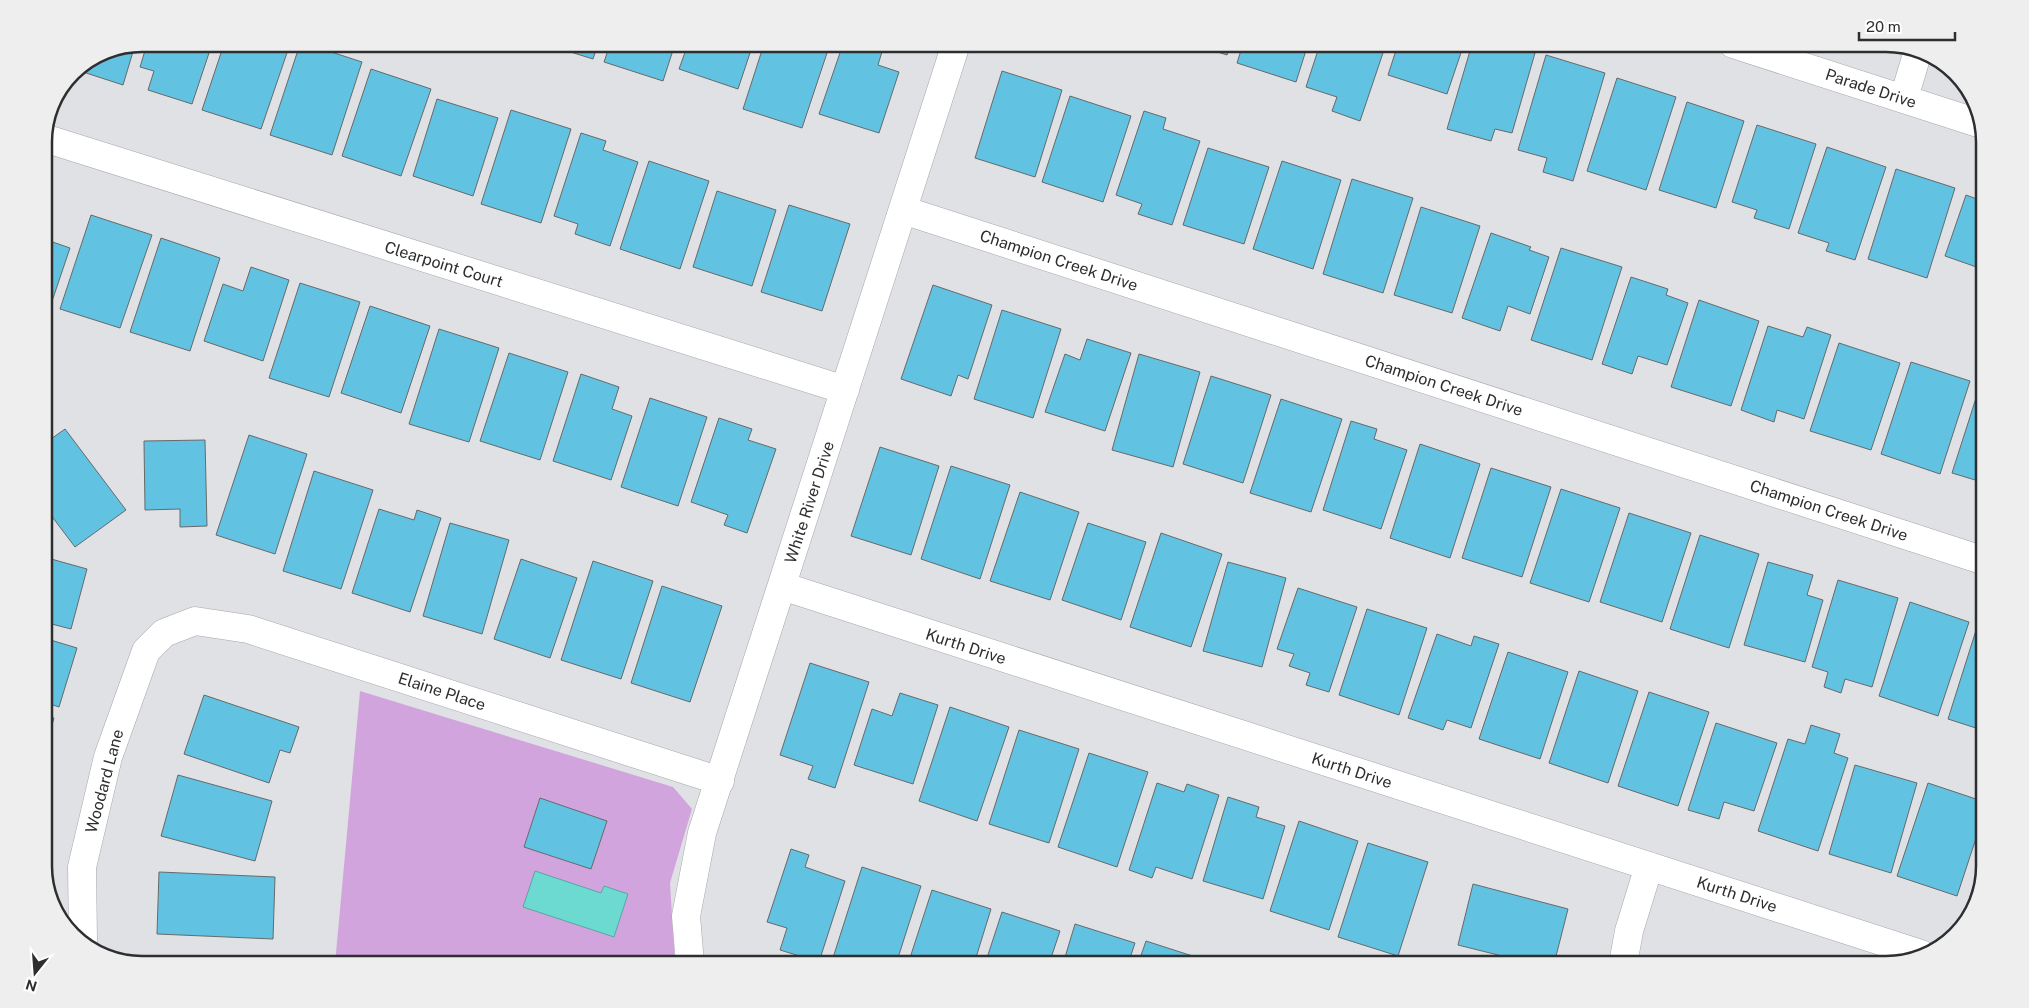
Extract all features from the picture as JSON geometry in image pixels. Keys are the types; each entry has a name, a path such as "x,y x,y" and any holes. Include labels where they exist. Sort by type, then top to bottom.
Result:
{"street":[{"name":"White River Drive","path":"689,956 686,916 702,833 953,52"},
{"name":"Parade Drive","path":"1758,52 1974,122"},
{"path":"1904,98 1916,57"},
{"name":"Clearpoint Court","path":"53,141 845,390"},
{"name":"Champion Creek Drive","path":"903,210 1976,558"},
{"name":"Kurth Drive","path":"782,586 1913,951"},
{"name":"Elaine Place","path":"164,633 195,620 248,629 720,781"},
{"name":"Woodard Lane","path":"84,934 82,867 108,757 146,650 164,633"},
{"path":"1624,956 1629,931 1649,866"}],"shaded area":[{"path":"360,691 673,787 692,809 670,883 675,956 336,956"}],"water":[{"path":"535,871 601,893 604,886 628,894 614,937 523,907"}],"building":[{"path":"145,52 209,52 192,104 148,90 154,71 140,67"},
{"path":"221,52 287,52 261,129 202,110"},
{"path":"297,52 331,52 362,62 332,155 270,135"},
{"path":"571,52 595,52 593,59"},
{"path":"607,52 672,52 663,81 604,62"},
{"path":"685,52 750,52 738,89 679,69"},
{"path":"761,52 827,52 802,128 743,109"},
{"path":"840,52 882,52 878,65 899,72 879,133 819,114"},
{"path":"1217,52 1228,52 1227,55"},
{"path":"1240,52 1305,52 1296,82 1237,63"},
{"path":"1317,52 1383,52 1360,121 1332,111 1337,97 1306,87"},
{"path":"1395,52 1461,52 1447,94 1388,75"},
{"path":"1470,52 1535,53 1512,133 1495,129 1491,141 1447,129"},
{"path":"133,53 123,85 86,73 108,59"},
{"path":"1546,55 1605,73 1573,181 1543,172 1547,158 1518,150"},
{"path":"371,69 431,89 401,176 342,156"},
{"path":"1002,71 1062,90 1035,177 975,158"},
{"path":"1617,78 1676,97 1646,190 1587,171"},
{"path":"1070,96 1131,116 1103,202 1042,182"},
{"path":"437,99 498,118 473,196 413,176"},
{"path":"1687,102 1744,121 1716,208 1659,190"},
{"path":"511,110 571,129 541,223 481,204"},
{"path":"1144,111 1166,118 1163,129 1200,141 1172,225 1138,214 1142,204 1116,195"},
{"path":"1757,125 1816,144 1789,229 1754,218 1757,210 1732,202"},
{"path":"581,133 606,141 603,150 638,162 610,246 575,234 578,224 554,216"},
{"path":"1827,147 1886,167 1855,260 1826,251 1829,243 1798,233"},
{"path":"1208,148 1269,167 1244,244 1183,225"},
{"path":"649,161 709,181 680,269 620,249"},
{"path":"1282,161 1341,180 1313,269 1253,249"},
{"path":"1896,169 1955,188 1927,278 1868,259"},
{"path":"1352,179 1413,198 1383,293 1323,274"},
{"path":"717,191 776,210 752,286 693,267"},
{"path":"1966,195 1976,199 1976,267 1945,256"},
{"path":"789,205 850,224 822,311 761,292"},
{"path":"1421,207 1480,226 1452,313 1394,295"},
{"path":"91,215 152,235 120,328 60,309"},
{"path":"1491,233 1531,247 1529,250 1549,257 1530,314 1508,306 1500,331 1462,318"},
{"path":"161,238 220,258 190,351 130,332"},
{"path":"53,242 70,248 53,298"},
{"path":"1561,248 1622,267 1592,360 1531,340"},
{"path":"251,267 289,280 263,361 204,341 223,284 243,291"},
{"path":"1631,277 1668,289 1666,295 1688,303 1667,365 1638,356 1632,374 1602,364"},
{"path":"300,283 360,302 329,397 269,378"},
{"path":"933,285 992,305 968,379 958,375 951,396 901,379"},
{"path":"1699,300 1759,321 1731,406 1671,387"},
{"path":"370,306 430,326 401,413 341,393"},
{"path":"1002,310 1061,329 1033,418 974,399"},
{"path":"1768,326 1803,337 1807,327 1831,335 1804,419 1777,410 1774,422 1741,410"},
{"path":"439,329 499,348 469,442 409,424"},
{"path":"1087,339 1131,353 1105,431 1045,412 1065,354 1080,360"},
{"path":"1839,343 1900,363 1871,450 1810,431"},
{"path":"509,353 568,372 540,460 480,441"},
{"path":"1139,354 1200,372 1173,467 1112,450"},
{"path":"1911,362 1970,381 1940,474 1881,454"},
{"path":"581,374 619,387 612,409 632,416 611,480 553,461"},
{"path":"1211,376 1271,395 1243,483 1183,464"},
{"path":"650,398 707,417 678,506 621,487"},
{"path":"1976,398 1976,480 1952,473"},
{"path":"1281,399 1342,419 1311,512 1250,493"},
{"path":"719,418 752,429 748,440 776,449 747,533 724,525 728,515 691,502"},
{"path":"1351,421 1377,429 1374,439 1407,450 1381,529 1323,510"},
{"path":"65,429 126,510 75,547 53,518 53,438"},
{"path":"249,435 307,454 275,554 216,535"},
{"path":"205,440 207,526 180,527 180,509 145,510 144,441"},
{"path":"1420,444 1480,464 1450,558 1390,538"},
{"path":"880,447 939,466 911,555 851,536"},
{"path":"951,466 1010,485 980,579 921,559"},
{"path":"1491,468 1551,487 1522,577 1462,558"},
{"path":"314,471 373,490 341,589 283,571"},
{"path":"1561,489 1620,508 1589,602 1530,583"},
{"path":"1020,492 1079,512 1050,600 990,581"},
{"path":"379,509 414,520 417,510 441,518 410,612 352,593"},
{"path":"1629,513 1691,533 1662,622 1600,602"},
{"path":"450,523 509,540 482,634 423,616"},
{"path":"1088,523 1146,542 1121,620 1062,600"},
{"path":"1161,533 1222,554 1191,647 1130,627"},
{"path":"1700,535 1759,554 1729,648 1670,629"},
{"path":"521,559 577,578 550,658 494,639"},
{"path":"53,560 87,569 71,629 53,624"},
{"path":"593,561 653,581 621,679 561,660"},
{"path":"1228,562 1286,578 1262,667 1203,651"},
{"path":"1768,562 1813,575 1807,595 1823,600 1805,662 1744,645"},
{"path":"1838,580 1898,598 1872,687 1845,679 1841,693 1824,687 1828,672 1812,667"},
{"path":"662,586 722,606 690,702 631,683"},
{"path":"1298,588 1357,607 1329,692 1306,685 1310,673 1289,666 1294,654 1277,649"},
{"path":"1910,602 1969,622 1938,716 1879,696"},
{"path":"1367,609 1427,628 1399,715 1339,695"},
{"path":"1976,630 1976,728 1948,719"},
{"path":"1437,634 1471,646 1474,636 1499,644 1471,728 1447,720 1443,730 1408,718"},
{"path":"53,641 77,648 59,707 53,705"},
{"path":"1508,652 1568,672 1540,759 1479,739"},
{"path":"810,663 869,682 835,788 808,779 813,766 780,755"},
{"path":"1579,671 1638,691 1608,783 1549,763"},
{"path":"1649,692 1709,712 1678,806 1618,786"},
{"path":"900,693 938,705 913,784 854,765 872,709 892,716"},
{"path":"204,695 299,727 290,753 280,750 269,783 184,754"},
{"path":"950,707 1009,727 977,821 919,801"},
{"path":"1716,723 1777,743 1754,811 1724,802 1719,819 1688,810"},
{"path":"1811,725 1840,734 1834,753 1848,758 1818,851 1758,831 1788,739 1805,744"},
{"path":"1019,730 1079,749 1049,843 989,824"},
{"path":"1089,753 1148,772 1117,867 1058,847"},
{"path":"1855,765 1917,783 1891,873 1829,854"},
{"path":"178,775 272,801 255,861 161,836"},
{"path":"1157,783 1184,792 1187,784 1219,795 1192,879 1156,867 1152,878 1129,870"},
{"path":"1928,783 1976,799 1976,838 1957,896 1897,876"},
{"path":"1228,797 1259,807 1256,817 1285,826 1263,899 1203,881"},
{"path":"540,798 607,821 591,869 524,847"},
{"path":"1299,821 1358,841 1329,930 1270,911"},
{"path":"1368,843 1428,862 1398,956 1338,937"},
{"path":"791,849 809,855 805,867 845,881 821,956 800,956 780,950 787,928 767,922"},
{"path":"862,867 921,886 899,956 834,956"},
{"path":"159,872 275,877 273,939 157,934"},
{"path":"1473,884 1568,909 1556,956 1502,956 1458,945"},
{"path":"932,890 991,909 976,956 911,956"},
{"path":"1002,912 1060,931 1052,956 988,956"},
{"path":"1075,924 1135,943 1131,956 1065,956"},
{"path":"1146,941 1193,956 1141,956"}]}
